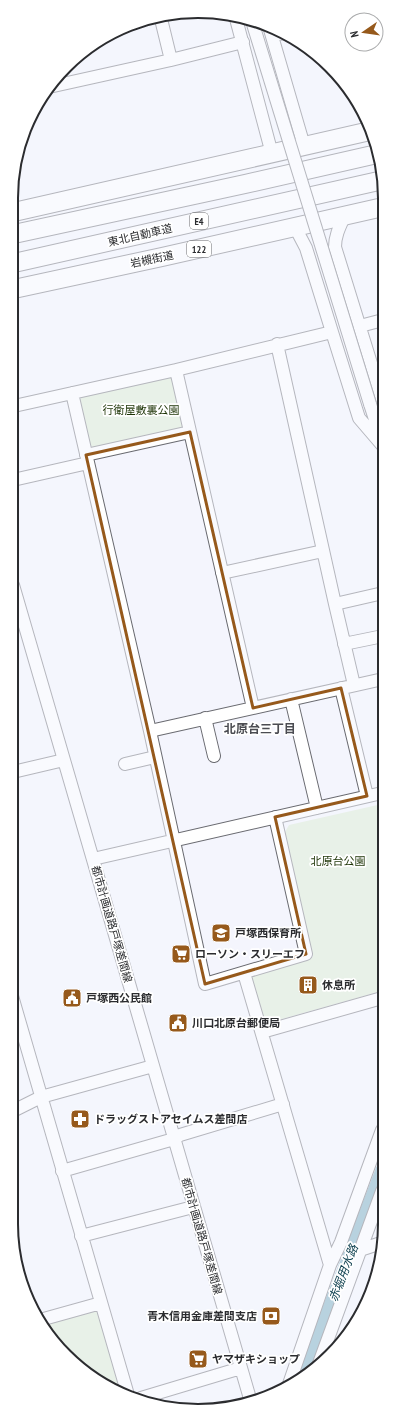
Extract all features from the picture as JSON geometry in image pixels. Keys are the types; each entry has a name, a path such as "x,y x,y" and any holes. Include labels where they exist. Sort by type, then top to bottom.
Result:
{"highway":[{"path":"18,211 365,132"},
{"path":"18,233 373,155"},
{"name":"東北自動車道","path":"18,262 377,181"},
{"name":"岩槻街道","path":"18,288 378,208"}],"street":[{"path":"162,21 171,60"},
{"path":"237,22 272,154"},
{"path":"254,27 378,429"},
{"path":"271,34 304,146"},
{"path":"57,86 242,42"},
{"path":"345,216 335,238 335,247 378,385"},
{"path":"295,227 306,248 359,418 378,439"},
{"path":"360,326 378,321"},
{"path":"18,405 176,370 277,344 332,332"},
{"path":"277,344 354,685"},
{"path":"176,370 254,708"},
{"path":"72,393 150,731 205,984 306,954 275,817"},
{"path":"18,479 190,432"},
{"path":"222,573 323,551"},
{"path":"335,604 378,594"},
{"name":"都市計画道路戸塚差間線","path":"18,602 249,1396"},
{"path":"344,644 378,637"},
{"path":"150,731 378,680"},
{"path":"341,688 367,796"},
{"path":"291,699 317,808"},
{"path":"205,718 214,756"},
{"path":"125,764 155,757"},
{"path":"18,771 64,760"},
{"path":"93,859 378,794"},
{"path":"244,973 330,1265"},
{"path":"262,1032 378,999"},
{"path":"18,1017 126,1389"},
{"path":"18,1108 41,1097 153,1066"},
{"path":"62,1171 174,1139 180,1135 283,1104"},
{"path":"291,1378 330,1265 341,1242 378,1141"},
{"path":"323,1353 378,1203"},
{"path":"81,1236 194,1207"},
{"path":"360,1250 376,1245"},
{"path":"45,1319 100,1303"},
{"path":"146,1396 241,1368"}],"highlighted area":[{"path":"190,432 253,708 341,688 367,796 275,817 306,954 205,984 86,455"}],"green space":[{"name":"行衛屋敷裏公園","path":"164,375 173,379 184,426 180,431 96,450 90,445 80,400 84,393"},
{"name":"北原台公園","path":"378,805 378,992 264,1024 248,983 252,975 313,957 285,832 289,825"},
{"path":"92,1310 100,1314 120,1386 88,1367 63,1343 48,1324"}],"waterway":[{"name":"赤堀用水路","path":"307,1368 378,1180"}],"place":[{"name":"戸塚西保育所","path":"221,933"},
{"name":"ローソン・スリーエフ","path":"181,954"},
{"name":"休息所","path":"308,985"},
{"name":"戸塚西公民館","path":"72,998"},
{"name":"川口北原台郵便局","path":"178,1023"},
{"name":"ドラッグストアセイムス差間店","path":"80,1119"},
{"name":"青木信用金庫差間支店","path":"271,1316"},
{"name":"ヤマザキショップ","path":"198,1359"}],"district":[{"name":"北原台三丁目","path":"260,728"}]}
